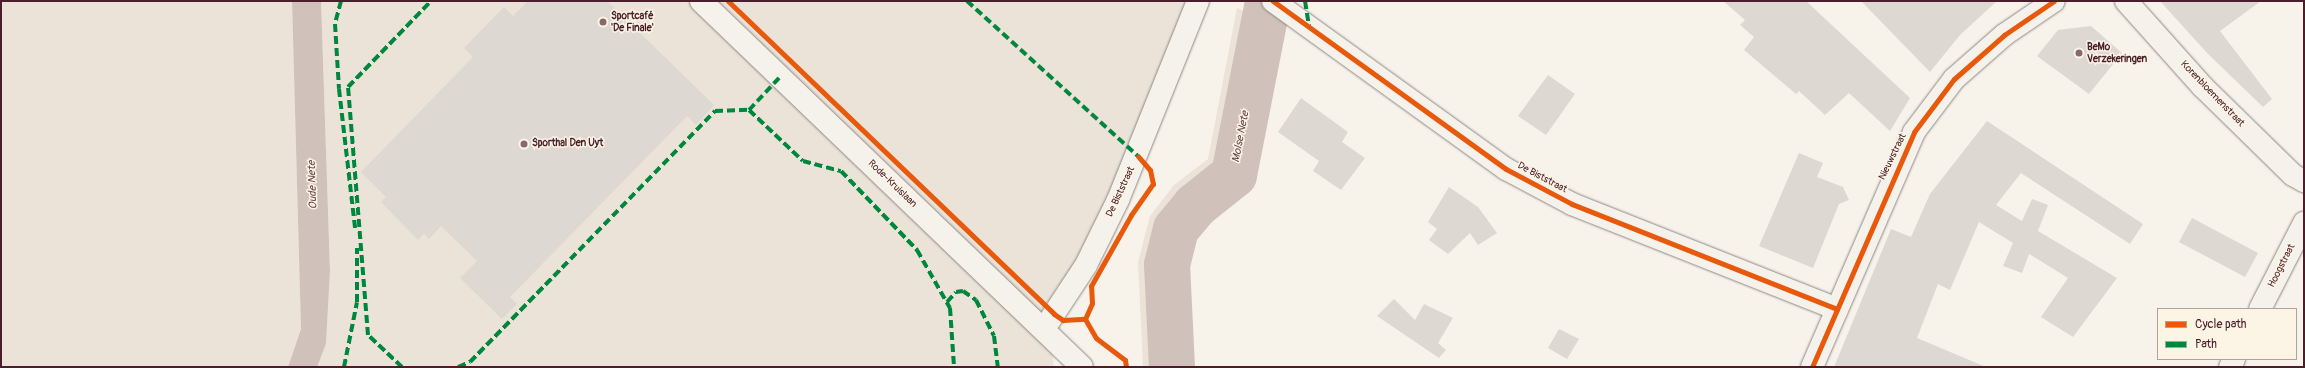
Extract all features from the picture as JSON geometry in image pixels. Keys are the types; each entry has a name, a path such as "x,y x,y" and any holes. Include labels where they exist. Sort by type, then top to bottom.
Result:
{"street":[{"name":"Rode-Kruislaan","path":"701,1 1044,329 1080,366"},
{"name":"De Biststraat","path":"1044,329 1086,265 1118,200 1198,1"},
{"name":"Nieuwstraat","path":"1812,367 1914,132 1954,79 2004,35 2054,1"},
{"name":"Korenbloemenstraat","path":"2126,1 2203,87 2294,175 2304,181"},
{"name":"De Biststraat","path":"1278,4 1506,170 1572,204 1837,309"},
{"name":"Hoogstraat","path":"2261,308 2304,223"}],"shaded area":[{"path":"1,1 292,1 301,329 288,367 1,367"},
{"path":"321,1 1189,1 1091,236 1047,309 1054,367 317,367 326,344 330,271"},
{"path":"1237,8 1264,20 1234,175 1195,206 1176,229 1167,265 1172,367 1143,367 1138,262 1150,216 1174,185 1208,159"}],"water":[{"name":"Oude Nete","path":"292,1 321,1 330,271 326,344 317,367 288,367 301,329"}],"building":[{"name":"Sporthal Den Uyt","path":"528,1 607,1 714,105 696,125 687,116 510,297 517,304 502,319 460,278 477,261 441,226 429,239 424,234 418,240 381,202 386,197 361,172 473,57 464,48 504,7 513,16"},
{"path":"1723,1 1806,1 1910,98 1890,131 1849,93 1825,115 1799,91 1796,94 1744,50 1754,37 1740,25 1745,20"},
{"path":"1861,1 1997,1 1960,35 1930,72"},
{"path":"2160,1 2261,1 2220,31 2272,99 2263,107 2207,53"},
{"path":"2091,26 2122,53 2089,94 2037,56 2058,30"},
{"path":"1548,75 1575,94 1546,135 1518,116"},
{"path":"1301,98 1348,132 1342,142 1365,158 1341,190 1313,171 1319,161 1278,132"},
{"path":"1987,121 2143,224 2130,244 2021,173 1996,205 2022,221 2032,199 2048,205 2038,231 2117,278 2073,337 2041,317 2068,278 2029,254 2022,273 2003,266 2013,243 1979,222 1950,290 1938,284 1917,338 1986,367 1834,367 1891,229 1911,237 1930,194"},
{"path":"1799,153 1823,163 1817,177 1843,187 1849,200 1839,204 1813,268 1759,246"},
{"path":"1449,187 1478,207 1497,233 1478,245 1470,233 1448,254 1429,240 1437,229 1428,222"},
{"path":"2192,218 2258,253 2245,277 2179,242"},
{"path":"1394,299 1415,320 1424,304 1453,318 1438,343 1446,350 1439,358 1377,316"},
{"path":"1559,329 1579,339 1567,359 1548,348"}],"waterway":[{"name":"Molse Nete","path":"1172,367 1167,265 1176,229 1195,206 1234,175 1268,1"}],"marked path":[{"path":"341,1 335,24 339,89 355,228"},
{"path":"402,367 368,335 348,87 431,1"},
{"path":"967,1 1138,156"},
{"path":"1305,1 1309,26"},
{"path":"749,110 780,77"},
{"path":"458,367 470,362 715,111 749,110 803,161 841,171 917,250 950,308 954,367"},
{"path":"344,367 357,302 357,248"},
{"path":"947,302 956,292 963,291 976,300 994,336 998,367"}],"cycle path":[{"path":"728,1 1054,314 1063,320 1085,319"},
{"path":"1273,1 1506,169 1572,204 1837,309"},
{"path":"1812,367 1914,132 1954,79 2004,35 2054,1"},
{"path":"1126,367 1125,360 1096,338 1085,319 1092,303 1091,286 1131,215 1153,184 1150,170 1138,156"}],"place":[{"name":"Sportcafé 'De Finale'","path":"603,22"},
{"name":"BeMo Verzekeringen","path":"2079,53"},
{"name":"Sporthal Den Uyt","path":"524,144"}]}
